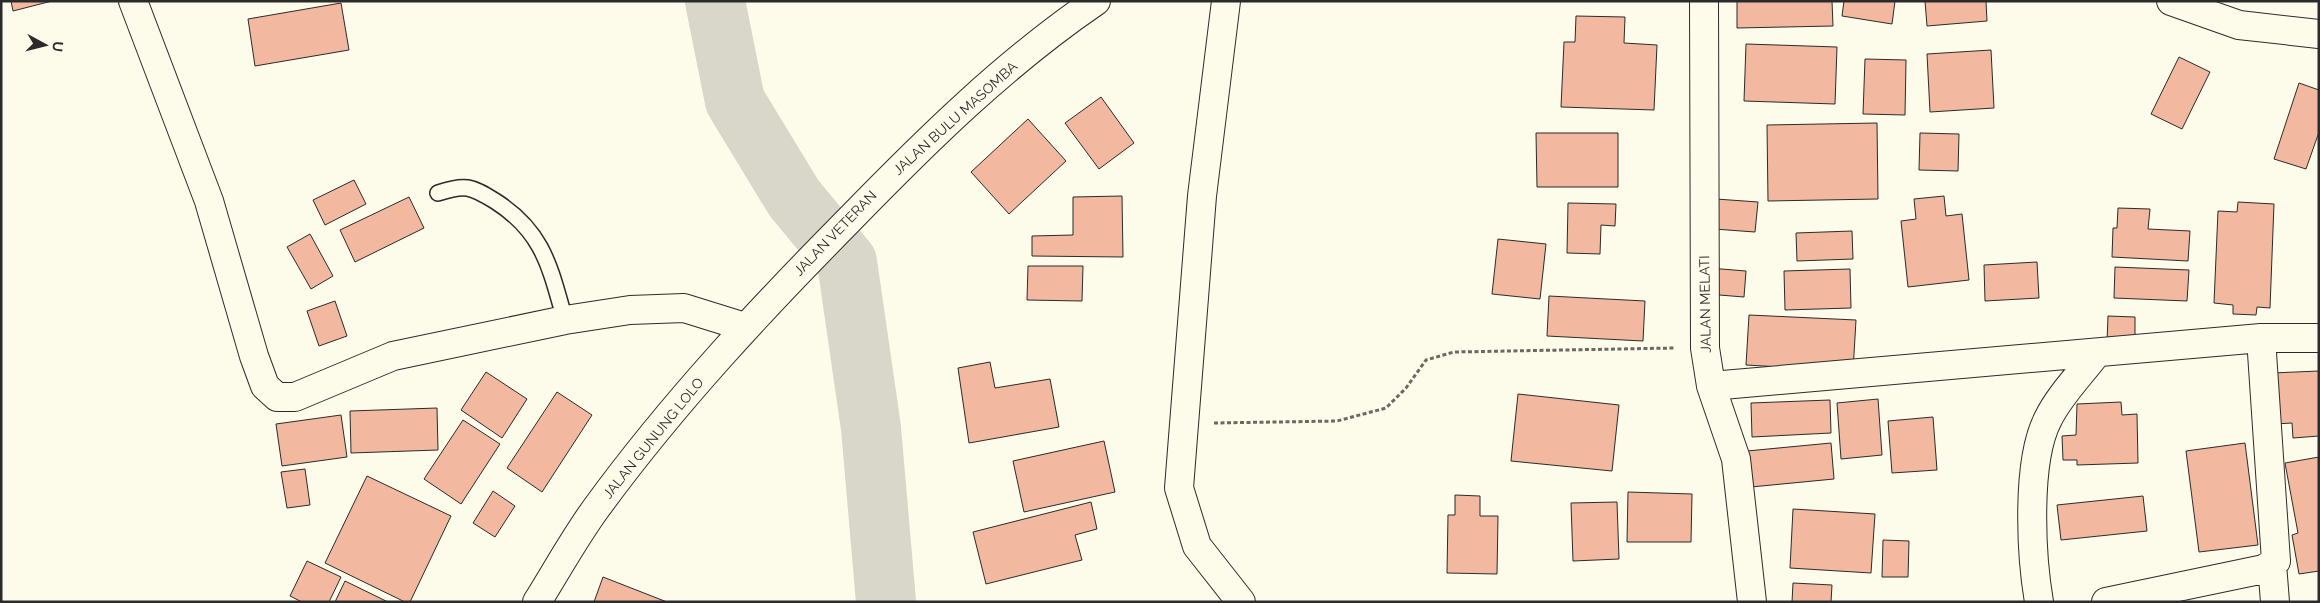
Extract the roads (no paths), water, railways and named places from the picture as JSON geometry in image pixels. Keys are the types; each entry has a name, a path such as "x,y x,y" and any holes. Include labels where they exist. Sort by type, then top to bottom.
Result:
{"street":[{"path":"134,1 209,201 254,356 265,386 277,396 295,397 392,356 565,320 630,310 684,308 745,328"},
{"name":"JALAN BULU MASOMBA","path":"887,181 983,89 1066,22 1096,1"},
{"path":"1226,1 1202,196 1178,488 1197,546 1241,602"},
{"name":"JALAN MELATI","path":"1704,1 1705,348 1711,386 1736,459 1752,602"},
{"path":"2171,1 2240,26 2319,34"},
{"name":"JALAN VETERAN","path":"784,286 887,181"},
{"name":"JALAN GUNUNG LOLO","path":"537,602 595,509 649,438 784,286"},
{"path":"2106,602 2264,569 2272,564 2277,555 2261,338"},
{"path":"1711,386 2096,354 2261,338 2319,338"},
{"path":"2039,602 2034,573 2033,518 2037,452 2048,419 2096,354"},
{"path":"2272,564 2275,602"}],"lane":[{"path":"438,193 458,186 473,187 516,214 535,237 548,261 565,320"}],"waterway":[{"path":"715,1 735,101 794,198 847,262 871,428 886,602"}]}
